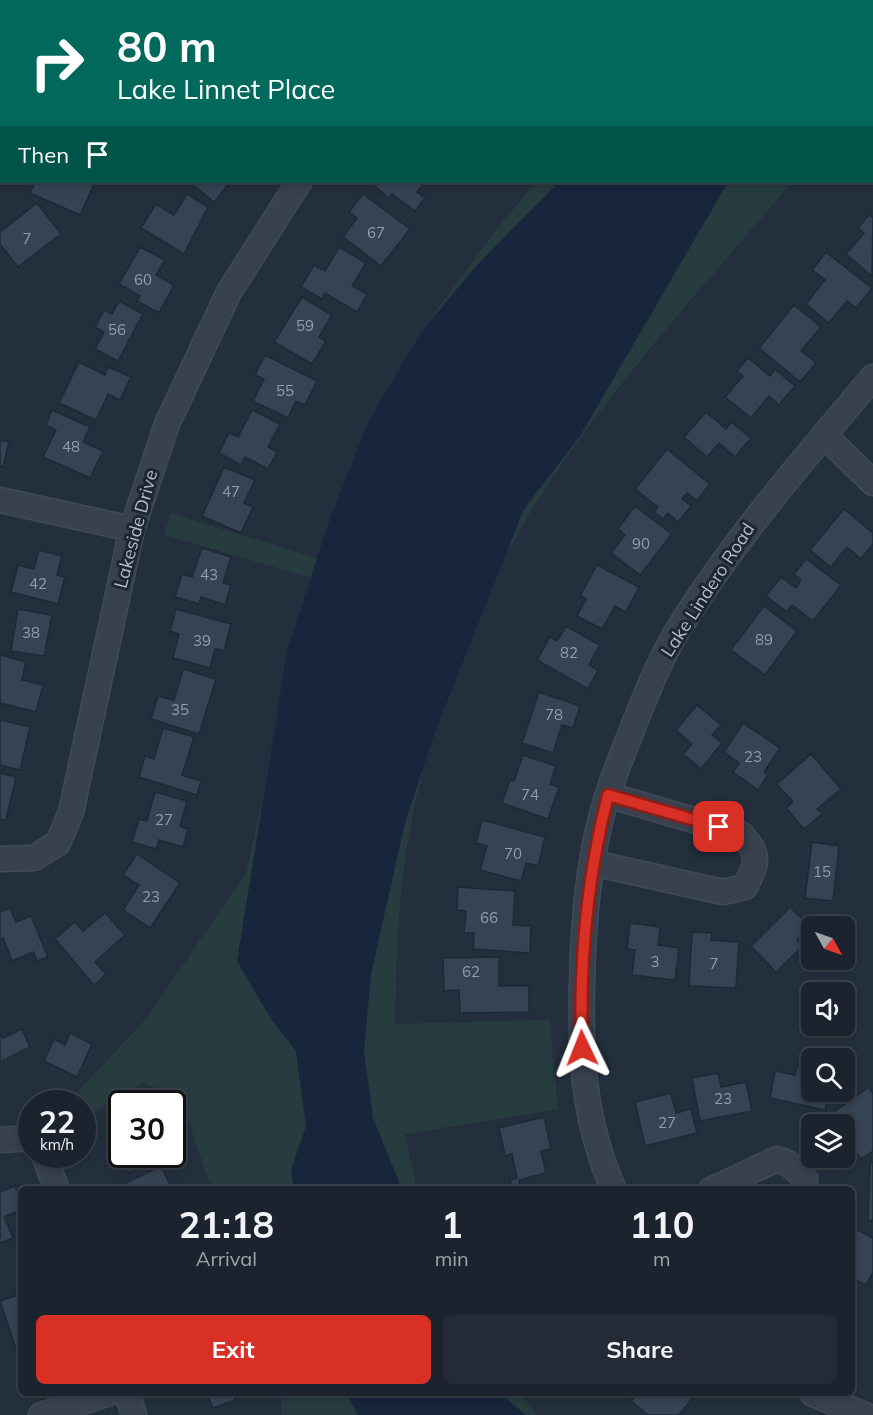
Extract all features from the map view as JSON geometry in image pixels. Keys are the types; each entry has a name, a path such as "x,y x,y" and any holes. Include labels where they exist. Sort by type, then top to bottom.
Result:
{"street":[{"name":"Lakeside Drive","path":"0,859 34,858 58,843 71,812 132,529 167,424 229,292 298,183"},
{"name":"Lake Lindero Road","path":"612,1186 595,1140 587,1108 583,1065 582,952 593,863 608,795 650,683 678,629 750,523 873,377"},
{"path":"824,435 873,483"},
{"path":"0,500 132,529"},
{"path":"593,863 723,892 746,887 756,865 754,847 741,834 608,795"},
{"path":"0,1140 18,1139"},
{"path":"720,1186 777,1159 788,1163 805,1179 805,1186"},
{"path":"49,1168 56,1186"},
{"path":"41,1415 101,1396"},
{"path":"128,1396 134,1415"},
{"path":"818,1396 865,1415"}],"green space":[{"path":"535,183 791,183 638,363 580,438 525,520 476,616 437,719 422,772 411,824 401,893 395,1024 550,1020 558,1109 405,1134 416,1186 211,1186 186,1114 186,1090 162,1090 143,1083 131,1090 108,1090 108,1104 96,1111 96,1090 79,1090 146,1019 246,873 312,578 164,535 171,513 319,559 403,366 439,307 495,231"},
{"path":"281,1396 522,1396 537,1415 282,1415"}],"water":[{"path":"558,183 727,183 580,436 524,509 435,732 405,823 371,974 364,1051 373,1118 401,1186 294,1186 291,1170 306,1126 296,1051 271,1019 237,961 288,647 330,519 369,420 422,331 476,266"},
{"path":"348,1396 503,1396 526,1415 358,1415"}],"building":[{"path":"35,183 95,183 80,215 30,193"},
{"path":"195,183 229,183 214,202 193,185"},
{"path":"371,183 424,183 417,192 425,198 415,211 392,194 389,198"},
{"path":"187,194 208,207 184,254 141,228 156,204 174,215"},
{"path":"363,194 410,229 381,266 343,237 357,218 349,212"},
{"path":"37,203 61,234 18,267 0,244 0,232"},
{"path":"869,215 873,218 872,276 846,254 864,233 858,228"},
{"path":"140,247 165,260 156,275 174,285 159,313 137,301 140,296 119,284"},
{"path":"339,247 366,263 352,286 367,294 357,312 325,293 322,299 301,287 314,265 325,271"},
{"path":"826,252 872,288 856,308 847,301 829,323 806,304 825,280 812,270"},
{"path":"302,297 332,315 319,337 326,341 312,364 274,342"},
{"path":"119,301 143,314 118,361 95,349 104,332 95,327 104,310 112,314"},
{"path":"794,305 821,327 801,351 816,363 800,382 759,348"},
{"path":"265,355 317,381 305,405 296,401 288,418 253,401 264,379 255,375"},
{"path":"748,358 770,376 775,369 795,386 779,405 769,396 751,418 725,397 743,376 737,371"},
{"path":"79,362 105,375 108,367 131,377 120,400 108,394 96,420 59,403"},
{"path":"52,410 90,427 83,442 103,451 90,478 43,457 56,430 46,425"},
{"path":"252,410 280,424 268,447 277,452 268,469 245,457 241,465 219,453 229,433 238,437"},
{"path":"706,412 726,429 731,422 751,438 735,457 719,443 707,457 684,437"},
{"path":"0,440 9,442 3,467 0,466"},
{"path":"667,449 710,484 697,501 687,493 682,499 691,506 678,522 668,513 663,519 654,512 658,507 635,489"},
{"path":"224,467 255,480 244,503 253,507 241,533 202,516"},
{"path":"635,506 672,534 640,575 611,553 625,535 618,529"},
{"path":"844,509 873,533 873,544 861,559 847,547 831,567 810,550"},
{"path":"202,548 231,557 223,583 231,585 225,605 201,597 199,604 175,597 182,574 192,577"},
{"path":"39,550 62,556 57,575 65,577 58,604 11,592 18,565 34,569"},
{"path":"806,559 841,585 813,621 792,605 787,612 766,596 781,577 796,588 801,580 794,574"},
{"path":"597,565 639,587 626,612 615,606 602,629 577,616 586,599 580,596"},
{"path":"764,606 797,631 765,675 731,650"},
{"path":"18,609 52,615 44,656 11,651"},
{"path":"176,609 231,624 224,651 215,649 210,668 173,658 179,634 170,631"},
{"path":"566,626 600,645 589,665 598,670 588,689 537,660 550,637 557,641"},
{"path":"0,655 26,662 22,680 43,685 36,712 0,703"},
{"path":"183,669 216,679 199,734 151,719 158,696 174,700"},
{"path":"539,692 580,706 573,728 562,725 553,753 522,743"},
{"path":"697,705 721,725 712,735 722,743 701,769 683,754 692,744 676,730"},
{"path":"0,720 30,727 20,770 0,765"},
{"path":"743,723 780,748 764,772 768,775 758,790 733,772 739,763 724,752"},
{"path":"163,728 194,737 182,775 201,781 197,795 139,777 145,756 154,759"},
{"path":"811,754 841,789 817,809 822,814 804,829 786,808 793,802 777,784"},
{"path":"523,755 556,766 550,784 559,787 548,819 502,803 510,780 514,781"},
{"path":"0,773 16,777 6,820 0,819"},
{"path":"155,792 187,801 180,826 188,829 183,847 159,840 156,849 132,842 139,819 147,821"},
{"path":"482,820 545,837 538,866 526,863 521,881 480,870 487,846 476,843"},
{"path":"812,842 839,846 833,901 805,898"},
{"path":"137,854 180,883 150,928 123,910 139,885 123,875"},
{"path":"458,887 515,891 513,925 531,926 530,953 473,949 474,933 464,933 466,911 457,910"},
{"path":"790,907 801,917 801,936 797,940 801,948 776,972 751,946"},
{"path":"10,908 16,922 31,916 48,957 37,961 33,952 12,961 3,938 0,940 0,912"},
{"path":"105,913 125,935 95,962 106,974 94,985 55,939 75,922 83,931"},
{"path":"630,923 660,927 658,945 679,948 675,980 632,975 635,950 627,949"},
{"path":"692,932 712,933 711,940 739,942 736,988 689,986"},
{"path":"499,957 499,986 529,986 529,1012 460,1013 459,990 444,991 443,958"},
{"path":"22,1029 30,1047 0,1062 0,1033 3,1038"},
{"path":"70,1033 92,1044 77,1077 44,1061 54,1039 65,1045"},
{"path":"797,1066 801,1067 801,1102 826,1102 825,1110 770,1098 775,1071 795,1075"},
{"path":"718,1073 721,1087 746,1082 752,1111 700,1121 692,1078"},
{"path":"869,1087 873,1094 873,1151 861,1159 855,1151 855,1114 831,1114 848,1102 855,1102 855,1097"},
{"path":"671,1093 676,1113 691,1109 697,1133 645,1146 635,1102"},
{"path":"544,1117 551,1149 541,1151 546,1173 519,1180 520,1186 511,1186 510,1180 517,1178 512,1154 505,1156 499,1128"},
{"path":"870,1162 873,1162 873,1221 868,1220"},
{"path":"127,1168 138,1168 129,1173"},
{"path":"157,1168 162,1168 170,1186 120,1186"},
{"path":"15,1186 18,1194 18,1211 4,1217 13,1238 0,1243 0,1192"},
{"path":"855,1229 873,1238 873,1272 866,1285 855,1280"},
{"path":"18,1295 18,1355 0,1301"},
{"path":"208,1396 234,1396 235,1400 213,1408"},
{"path":"636,1396 694,1396 679,1415 648,1415 631,1401"}],"route":[{"path":"582,1048 582,952 593,863 608,795 719,827"}]}
